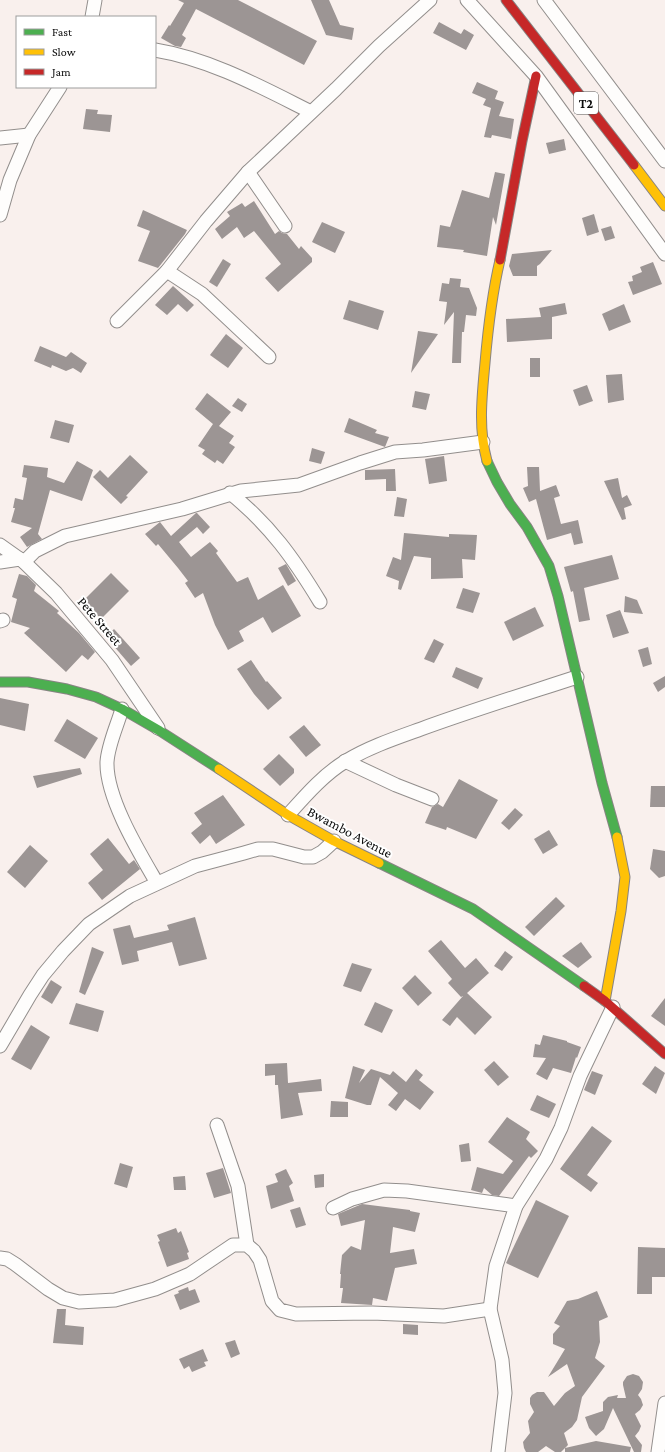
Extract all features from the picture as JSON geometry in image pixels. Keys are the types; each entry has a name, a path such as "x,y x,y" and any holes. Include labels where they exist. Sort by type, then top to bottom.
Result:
{"main road":[{"name":"T2","path":"506,0 622,148 665,206"},
{"path":"536,76 493,291 487,341 482,408 483,442 487,460 497,482 510,504 527,527 548,566 558,596 610,816 621,853 624,878 609,1004"},
{"name":"Bwambo Avenue","path":"0,682 28,682 67,688 96,697 122,709 160,731 288,815 334,841 473,909 609,1004 665,1054"}],"street":[{"path":"92,16 95,0"},
{"path":"117,321 167,271 206,221 248,172 379,46 430,0"},
{"path":"467,0 536,76 665,254"},
{"path":"544,0 665,161"},
{"path":"156,50 182,55 233,74 311,112"},
{"path":"0,215 10,180 29,135 59,88"},
{"path":"0,138 29,135"},
{"path":"248,172 285,226"},
{"path":"167,271 202,294 269,357"},
{"path":"0,562 22,560 34,551 66,536 182,509 230,493 252,489 298,486 395,452 483,442"},
{"path":"230,493 248,508 278,539 305,576 320,602"},
{"name":"Pete Street","path":"0,545 22,560 56,593 112,660 160,731"},
{"path":"288,815 311,790 346,761 365,751 471,711 577,677"},
{"path":"122,709 107,761 110,783 117,806 136,847 157,883"},
{"path":"346,761 396,785 432,799"},
{"path":"0,1046 43,975 63,951 89,924 130,896 195,866 258,849 273,850 304,857 314,857 334,841"},
{"path":"498,1452 505,1393 502,1360 490,1309 496,1266 516,1206 546,1159 561,1128 609,1004"},
{"path":"217,1126 238,1186 247,1245 254,1251 260,1260 272,1301 280,1310 296,1314 372,1313 444,1316 490,1309"},
{"path":"333,1208 352,1199 384,1190 407,1191 516,1206"},
{"path":"0,1258 7,1259 15,1264 48,1289 63,1298 79,1302 115,1300 155,1289 190,1274 233,1246 247,1245"},
{"path":"658,1452 665,1403"}],"building":[{"path":"178,0 238,0 317,41 304,65 196,9 182,35 186,38 181,47 175,46 161,38 184,3"},
{"path":"311,0 329,0 340,25 354,28 352,40 326,35"},
{"path":"439,22 461,34 464,29 474,35 466,50 433,33"},
{"path":"477,82 498,91 495,99 504,102 499,116 514,119 511,139 492,135 491,138 484,137 491,108 483,105 486,99 472,93"},
{"path":"86,109 98,110 97,114 112,115 110,132 83,129"},
{"path":"564,139 566,150 549,154 546,143"},
{"path":"495,172 505,174 496,225 493,217 487,256 463,252 464,250 437,247 440,225 450,227 462,190 489,198"},
{"path":"254,201 275,234 279,231 287,234 299,249 301,246 312,258 312,262 278,292 265,278 281,264 254,231 244,238 237,227 222,239 215,229 230,216 227,212 242,203 245,207"},
{"path":"143,210 187,230 158,268 138,261 150,231 137,226"},
{"path":"594,214 599,232 587,236 582,218"},
{"path":"322,222 345,232 335,253 312,242"},
{"path":"611,226 615,238 605,241 601,229"},
{"path":"552,250 537,266 537,276 513,276 509,266 512,254"},
{"path":"223,259 231,264 217,287 209,282"},
{"path":"653,262 662,284 633,295 628,282 633,281 632,276 642,272 640,267"},
{"path":"450,278 461,279 460,287 469,288 477,308 476,316 466,315 464,332 462,332 461,363 452,363 454,312 444,325 447,302 439,301 442,283 449,284"},
{"path":"173,286 194,305 187,312 178,304 167,315 155,305"},
{"path":"349,300 384,311 378,330 343,319"},
{"path":"565,303 567,314 552,317 552,339 507,342 506,319 541,317 539,308"},
{"path":"624,304 631,322 609,331 602,314"},
{"path":"418,331 438,334 411,373"},
{"path":"226,334 243,348 228,368 210,355"},
{"path":"40,346 66,357 71,352 87,363 81,373 73,368 66,371 52,365 51,368 34,361"},
{"path":"530,358 540,358 540,377 530,377"},
{"path":"622,374 624,400 608,403 606,375"},
{"path":"587,385 593,401 579,406 573,390"},
{"path":"415,391 430,394 426,410 412,407"},
{"path":"207,393 231,412 219,426 234,436 229,443 235,447 223,464 217,460 215,463 202,454 205,450 198,446 213,424 195,409"},
{"path":"238,398 247,404 242,412 232,406"},
{"path":"349,418 377,430 375,433 389,437 385,447 344,432"},
{"path":"55,420 74,425 69,443 50,438"},
{"path":"312,448 325,452 321,464 309,461"},
{"path":"130,455 148,472 126,496 128,497 121,504 93,477 100,470 108,478"},
{"path":"444,456 447,481 429,484 425,459"},
{"path":"77,461 93,470 82,501 50,490 38,534 42,539 27,547 20,537 32,528 11,522 15,508 13,508 15,498 23,500 27,478 22,477 24,465 48,468 47,477 64,483"},
{"path":"527,467 539,467 540,491 556,485 560,496 554,498 561,524 578,520 583,543 574,545 571,533 547,540 536,499 529,502 523,488 528,486"},
{"path":"395,469 396,491 386,491 386,479 365,480 365,470"},
{"path":"618,478 622,498 627,495 632,505 624,508 626,519 622,520 604,481"},
{"path":"397,497 407,499 404,517 394,516"},
{"path":"196,513 210,527 203,534 197,527 179,542 191,557 210,542 218,551 216,553 237,582 248,577 258,600 283,585 301,616 272,633 263,617 239,631 244,641 228,650 215,625 203,593 195,598 185,583 188,581 178,568 158,544 156,546 145,534 160,522 171,536"},
{"path":"404,533 449,537 449,534 477,535 475,560 462,559 463,578 431,579 431,558 414,556 401,590 398,589 399,581 386,576 393,557 401,560"},
{"path":"612,555 619,579 584,588 590,620 579,622 573,591 571,592 564,567"},
{"path":"286,564 296,581 288,586 278,568"},
{"path":"111,573 129,591 101,619 83,601"},
{"path":"19,574 27,576 36,585 34,591 59,611 57,613 79,633 95,652 88,660 82,655 66,672 24,633 30,628 11,622 17,599 12,597"},
{"path":"463,588 480,593 473,613 456,608"},
{"path":"625,596 637,600 643,614 624,612"},
{"path":"535,607 544,626 513,641 504,622"},
{"path":"620,610 629,633 613,638 606,615"},
{"path":"114,629 140,658 131,666 106,637"},
{"path":"434,639 444,644 434,663 424,659"},
{"path":"648,647 652,664 643,667 638,650"},
{"path":"251,660 266,682 267,681 282,698 268,710 254,694 237,669"},
{"path":"456,667 483,678 478,689 452,677"},
{"path":"665,676 665,687 658,692 653,683"},
{"path":"0,698 29,704 25,731 0,725"},
{"path":"67,719 98,738 85,759 54,741"},
{"path":"304,725 321,745 306,757 289,737"},
{"path":"279,754 294,769 294,773 280,786 263,769"},
{"path":"80,768 82,774 37,788 33,776"},
{"path":"459,779 498,800 476,839 447,827 446,830 425,823 432,807 438,804 443,807"},
{"path":"651,786 665,786 665,807 650,807"},
{"path":"223,795 245,825 216,844 210,835 200,844 191,833 202,824 194,813"},
{"path":"515,808 523,815 509,830 501,823"},
{"path":"549,830 558,845 543,854 534,839"},
{"path":"108,838 129,864 134,860 140,869 102,900 88,883 103,870 90,854"},
{"path":"30,845 48,861 25,888 7,872"},
{"path":"653,849 665,851 665,876 659,878 650,869"},
{"path":"556,897 565,906 534,936 525,927"},
{"path":"195,917 207,959 179,966 172,942 137,951 139,961 122,965 113,929 130,925 134,938 169,930 167,925"},
{"path":"441,940 465,968 476,958 489,973 467,993 492,1017 475,1035 457,1017 450,1026 442,1020 463,996 461,997 448,983 452,979 428,951"},
{"path":"581,942 592,957 578,968 562,956"},
{"path":"92,947 104,952 85,995 79,992"},
{"path":"505,951 513,957 502,971 494,966"},
{"path":"352,963 372,969 361,992 343,986"},
{"path":"415,975 432,993 418,1006 402,988"},
{"path":"51,980 62,987 52,1004 41,997"},
{"path":"665,998 665,1026 651,1016"},
{"path":"375,1002 393,1010 382,1033 364,1025"},
{"path":"76,1003 104,1011 98,1032 69,1024"},
{"path":"31,1025 50,1037 31,1070 11,1059"},
{"path":"543,1035 567,1041 581,1047 571,1073 553,1068 547,1080 536,1074 546,1058 533,1057 535,1044 540,1045"},
{"path":"494,1061 509,1077 498,1086 484,1070"},
{"path":"287,1063 288,1083 321,1079 322,1091 298,1093 303,1115 281,1119 278,1085 275,1085 275,1075 265,1076 265,1064"},
{"path":"353,1066 365,1070 359,1083 371,1069 390,1075 393,1071 406,1082 416,1069 423,1075 419,1080 434,1092 420,1110 405,1099 396,1111 388,1105 398,1093 380,1077 371,1105 345,1098"},
{"path":"655,1066 665,1073 656,1094 642,1084"},
{"path":"592,1071 603,1075 595,1095 584,1090"},
{"path":"537,1095 556,1104 549,1118 530,1110"},
{"path":"331,1101 348,1102 348,1117 330,1117"},
{"path":"507,1117 530,1132 526,1139 538,1151 531,1158 529,1156 499,1196 492,1195 484,1188 482,1193 471,1190 477,1167 503,1174 513,1161 488,1142"},
{"path":"592,1126 612,1141 587,1175 598,1183 591,1192 560,1169"},
{"path":"469,1143 471,1161 461,1162 459,1145"},
{"path":"120,1163 133,1167 127,1188 114,1184"},
{"path":"223,1168 231,1193 214,1198 206,1173"},
{"path":"286,1169 293,1183 289,1186 294,1201 271,1209 266,1186 278,1182 275,1174"},
{"path":"324,1174 324,1187 315,1188 314,1175"},
{"path":"185,1176 186,1190 174,1190 173,1177"},
{"path":"536,1200 569,1216 538,1278 506,1263"},
{"path":"362,1204 410,1210 420,1213 415,1232 393,1227 390,1253 414,1249 417,1264 395,1268 387,1301 373,1298 372,1305 341,1303 343,1288 340,1288 342,1255 351,1246 361,1250 365,1220 341,1226 338,1214"},
{"path":"300,1207 306,1225 296,1228 290,1210"},
{"path":"176,1228 178,1233 181,1231 189,1252 187,1253 189,1259 167,1267 157,1235"},
{"path":"638,1247 665,1248 665,1277 652,1277 652,1294 637,1294"},
{"path":"188,1287 189,1291 195,1289 200,1302 180,1310 174,1295 179,1293 178,1291"},
{"path":"597,1291 608,1317 599,1321 600,1342 595,1358 605,1366 582,1397 577,1420 572,1427 564,1433 568,1445 561,1452 555,1452 546,1446 538,1452 526,1452 523,1442 530,1433 528,1421 534,1412 530,1404 530,1398 537,1392 544,1392 554,1406 565,1393 575,1386 567,1364 548,1377 565,1349 553,1344 553,1334 560,1326 554,1323 567,1301 578,1299"},
{"path":"57,1309 66,1309 65,1325 84,1327 83,1345 53,1343"},
{"path":"403,1324 418,1325 418,1335 403,1334"},
{"path":"235,1340 240,1354 231,1358 225,1343"},
{"path":"203,1349 208,1361 204,1362 206,1366 192,1372 189,1366 184,1369 179,1359"},
{"path":"633,1374 639,1376 643,1382 642,1389 638,1395 643,1405 635,1414 641,1426 635,1436 642,1445 641,1452 634,1452 613,1408 604,1429 596,1436 589,1428 585,1417 603,1411 603,1402 608,1397 618,1395 617,1398 626,1398 623,1382 627,1376"},
{"path":"596,1441 631,1447 630,1452 565,1452 565,1448"}],"traffic: fast":[{"path":"487,461 497,482 510,504 527,527 549,566 558,596 602,783 617,837"},
{"path":"0,682 28,682 67,689 96,697 122,709 160,731 219,769"},
{"path":"379,863 473,909 584,986"}],"traffic: slow":[{"path":"634,165 665,206"},
{"path":"487,461 482,436 482,400 489,324 500,260"},
{"path":"219,769 288,815 334,841 379,863"},
{"path":"605,1001 621,911 625,877 617,837"}],"traffic: jam":[{"path":"506,0 634,165"},
{"path":"500,260 522,141 536,76"},
{"path":"584,986 605,1001 665,1054"}]}
